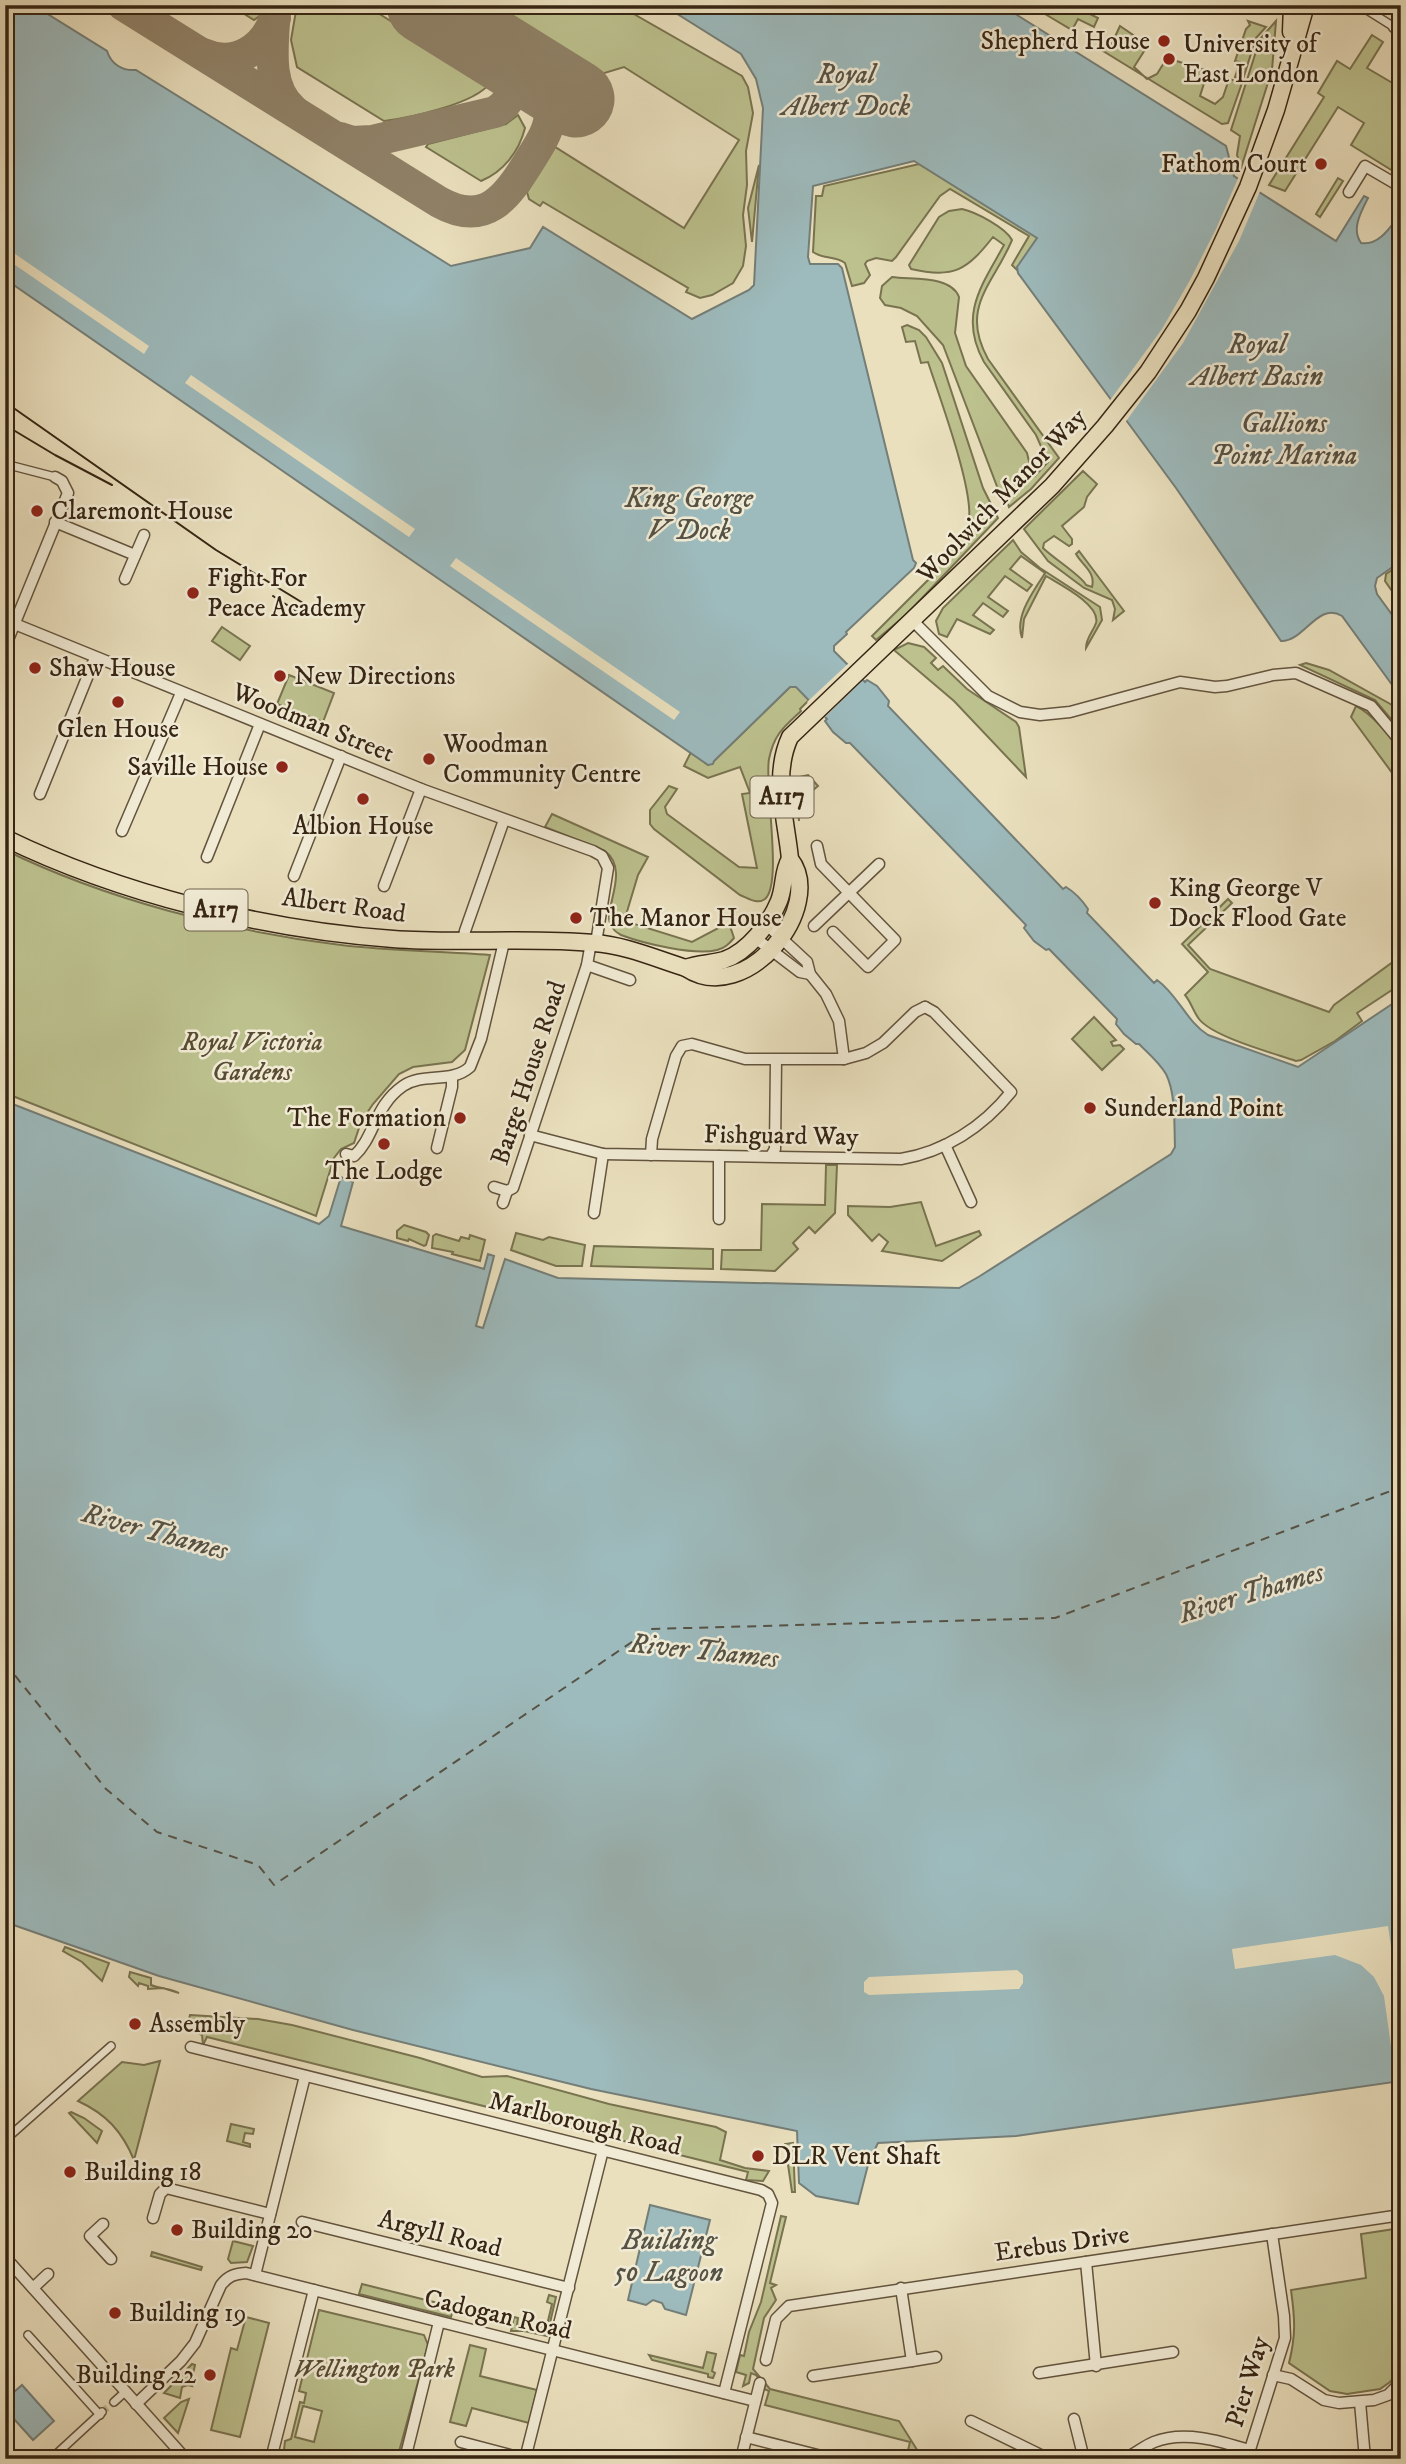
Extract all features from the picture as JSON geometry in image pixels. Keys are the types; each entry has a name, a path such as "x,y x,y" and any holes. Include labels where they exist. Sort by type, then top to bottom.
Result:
{"highway":[{"name":"Woolwich Manor Way","path":"1288,66 1292,5"},
{"name":"Woolwich Manor Way","path":"777,944 791,919 797,898 798,869 790,859 780,765 790,737 1069,468 1149,372 1188,311 1229,234 1268,134 1306,5"},
{"name":"Albert Road","path":"5,838 97,876 210,909 338,933 391,939 593,943 686,968"},
{"name":"Woolwich Manor Way","path":"686,968 700,962 728,958 754,937 766,924 781,897 784,868 790,859"},
{"name":"A117","path":"686,968 698,976 731,975 753,966 777,944"}],"street":[{"path":"1359,5 1397,29"},
{"path":"1349,192 1366,166 1401,187"},
{"path":"5,464 55,477 62,481 68,493 10,622 5,647"},
{"path":"55,522 135,555"},
{"path":"125,579 144,536"},
{"path":"913,621 988,696 1030,715 1070,712 1180,682 1215,687 1296,673 1371,706 1401,742"},
{"name":"Woodman Street","path":"10,622 95,659 421,789 504,820 516,821 593,851 606,861 608,868 593,943"},
{"path":"40,794 95,659"},
{"path":"122,831 181,692"},
{"path":"207,857 260,724"},
{"path":"294,876 341,757"},
{"path":"384,887 421,789"},
{"path":"463,942 504,820"},
{"path":"817,846 821,864 895,940 867,967 833,932"},
{"path":"814,926 879,864"},
{"path":"766,924 777,944 800,972 810,974"},
{"path":"651,1155 652,1139 676,1056 682,1046 692,1044 745,1059 844,1059 839,1021 826,994 810,974 807,962 777,944 754,937"},
{"path":"346,1154 354,1156 361,1150 381,1109 401,1087 409,1082 452,1077 468,1070 475,1059 504,942"},
{"name":"Barge House Road","path":"503,1203 508,1191 513,1188 593,943"},
{"name":"Barge House Road","path":"587,965 630,980"},
{"name":"Fishguard Way","path":"530,1135 603,1154 901,1159 921,1156 945,1145 979,1124 1014,1091 934,1012 924,1006 883,1043 858,1056 844,1059"},
{"path":"771,1156 775,1149 776,1060"},
{"path":"437,1148 452,1077"},
{"path":"945,1145 971,1202"},
{"path":"594,1213 603,1154"},
{"path":"719,1157 719,1219"},
{"name":"Barge House Road","path":"494,1187 508,1191"},
{"path":"5,2140 111,2046"},
{"name":"Marlborough Road","path":"191,2047 761,2190 771,2198 772,2203 724,2393"},
{"path":"255,2275 305,2076"},
{"path":"461,2442 525,2459 603,2150"},
{"path":"153,2218 160,2194 166,2188 270,2214"},
{"name":"Erebus Drive","path":"766,2360 776,2319 785,2308 901,2288 1401,2215"},
{"name":"Argyll Road","path":"302,2222 569,2288"},
{"path":"103,2224 90,2236 111,2259"},
{"name":"Pier Way","path":"1248,2454 1285,2338 1286,2327 1272,2234"},
{"path":"5,2257 186,2459"},
{"path":"1086,2262 1096,2366"},
{"name":"Cadogan Road","path":"136,2403 181,2361 196,2342 221,2286 232,2275 246,2273 755,2401"},
{"path":"33,2288 48,2274"},
{"path":"901,2288 912,2361"},
{"path":"271,2459 314,2290"},
{"path":"405,2459 439,2322"},
{"path":"28,2335 101,2413 51,2459"},
{"path":"1040,2373 1173,2352"},
{"path":"813,2376 936,2357"},
{"path":"1273,2375 1291,2379 1324,2400 1339,2403 1360,2402 1388,2395 1401,2382"},
{"path":"741,2459 760,2383"},
{"path":"114,2402 125,2392"},
{"path":"1360,2402 1365,2459"},
{"path":"1074,2419 1084,2459"},
{"path":"971,2421 1049,2459"},
{"path":"746,2437 833,2459"},
{"path":"1125,2459 1155,2442 1176,2438 1203,2438 1248,2454"}],"green space":[{"path":"230,5 261,5 261,15 254,20"},
{"path":"297,5 365,5 490,83 482,91 456,103 409,117 384,121 297,67 291,40"},
{"path":"511,5 618,5 742,76 748,87 753,113 746,151 747,185 743,215 746,246 743,266 733,283 712,295 700,298 686,292 688,288 543,202 540,206 529,199 527,192 555,147 684,228 739,140 624,67 598,75 501,15"},
{"path":"1058,5 1072,5 1098,18 1094,27 1078,19 1072,30 1045,14 1055,10"},
{"path":"1248,21 1266,27 1256,38 1243,79 1235,77 1240,62 1235,61 1246,29 1250,25"},
{"path":"1276,21 1272,70 1241,168 1237,155 1240,136 1231,130 1260,39"},
{"path":"1120,26 1148,45 1134,67 1144,76 1103,51 1111,45"},
{"path":"1372,35 1383,42 1367,68 1401,88 1401,176 1351,145 1364,123 1338,107 1285,191 1269,185 1324,97 1318,93 1337,61 1350,69"},
{"path":"1167,58 1208,71 1200,96 1215,104 1223,97 1229,79 1242,83 1228,123 1222,124 1148,79 1157,74"},
{"path":"518,115 525,128 519,145 503,167 481,181 426,147 428,144 506,124"},
{"path":"919,164 1038,238 1017,270 1012,265 1029,236 950,189 940,196 892,261 876,258 867,261 865,264 870,275 864,283 852,286 845,263 813,252 816,196 822,196 824,186"},
{"path":"759,165 752,242 748,208"},
{"path":"1338,178 1343,181 1320,217 1316,214"},
{"path":"962,209 990,221 1012,240 982,296 977,325 980,341 988,359 1059,458 1031,489 1009,507 1007,501 1003,502 943,345 917,316 901,308 885,305 880,298 882,286 892,277 940,282 955,290 959,297 955,333 966,366 1027,453 1032,474 1035,476 1048,462 1036,435 984,362 973,330 973,315 981,287 1004,245 993,237 967,264 949,272 926,272 911,269 909,265 939,217 949,211"},
{"path":"907,325 919,330 926,337 942,363 983,488 998,518 906,615 876,640 872,636 932,576 937,561 960,538 968,524 967,492 955,445 928,362 921,363 915,341 906,342 902,327"},
{"path":"1083,471 1097,484 1087,497 1084,507 1062,526 1072,539 1072,544 1069,546 1054,536 1044,543 1043,548 1086,585 1092,587 1092,577 1076,554 1079,551 1124,611 1113,620 1115,609 1112,600 1084,588 1048,561 1024,529"},
{"path":"1013,540 1021,552 1040,568 1100,607 1102,620 1086,648 1096,616 1086,602 1046,576 1024,619 1022,638 1020,630 1023,613 1045,573 1021,556 1010,569 1032,585 1027,591 1005,576 988,597 1008,611 1003,617 983,603 973,615 994,630 990,634 957,619 947,637 939,634 936,621 943,608"},
{"path":"1401,564 1401,604 1385,581 1386,574"},
{"path":"222,627 250,646 240,660 212,641"},
{"path":"908,643 924,647 936,658 931,663 938,670 943,666 967,689 1016,722 1026,777 954,701 894,650"},
{"path":"1306,663 1329,670 1401,710 1401,731 1375,700 1300,665"},
{"path":"289,675 334,693 323,722 277,704"},
{"path":"791,686 796,686 809,700 780,732 771,750 768,772 773,875 765,899 756,901 740,895 654,829 650,824 650,810 669,786 677,789 665,807 667,814 739,867 757,868 742,794 750,793 740,767 708,778 684,766 691,752 708,765 714,761"},
{"path":"1356,706 1380,726 1399,751 1402,763 1401,785 1351,717"},
{"path":"808,775 818,786 798,803 799,821 795,778"},
{"path":"552,814 648,857 638,875 626,915 631,923 692,942 726,924 734,938 720,949 696,951 655,945 619,934 611,925 609,916 616,878 612,859 605,851 545,827"},
{"name":"Royal Victoria Gardens","path":"5,850 84,884 126,898 256,932 360,947 490,955 465,1050 452,1062 413,1067 399,1074 361,1122 354,1143 341,1149 334,1158 316,1216 5,1093"},
{"path":"1228,899 1232,903 1188,945 1210,969 1329,1012 1334,1005 1401,956 1401,984 1357,1013 1362,1021 1335,1041 1301,1060 1296,1061 1259,1049 1217,1032 1199,1019 1185,995 1208,972 1182,944"},
{"path":"1094,1017 1116,1040 1111,1042 1113,1046 1120,1045 1124,1049 1102,1070 1072,1039"},
{"path":"826,1165 837,1165 835,1213 815,1233 809,1227 793,1243 798,1249 775,1271 721,1269 722,1250 761,1250 762,1204 825,1205"},
{"path":"921,1202 936,1246 979,1231 981,1235 942,1261 882,1251 888,1242 879,1234 872,1241 848,1215 848,1206 890,1207"},
{"path":"404,1225 426,1232 429,1235 426,1245 397,1238 397,1231"},
{"path":"516,1233 543,1240 549,1237 585,1245 582,1266 556,1266 511,1250"},
{"path":"436,1234 459,1241 461,1237 469,1239 470,1235 485,1240 480,1261 432,1248 433,1236"},
{"path":"594,1246 713,1249 713,1269 591,1266"},
{"path":"65,1947 109,1963 102,1981 82,1962 63,1951"},
{"path":"130,1972 151,1978 151,1985 162,1988 148,1989 148,1986 139,1983 138,1986 129,1977"},
{"path":"190,2015 258,2019 292,2025 482,2077 507,2076 609,2104 716,2127 726,2132 720,2160 745,2168 769,2171 763,2181 746,2180 748,2172 207,2037 203,2045 202,2035 187,2027"},
{"path":"160,2061 134,2160 124,2140 112,2125 78,2101 122,2062 144,2065"},
{"path":"69,2113 102,2131 97,2143"},
{"path":"231,2124 254,2129 253,2134 245,2133 243,2142 250,2144 250,2147 227,2141"},
{"path":"793,2143 795,2192 792,2192 785,2144"},
{"path":"781,2216 786,2217 770,2283 776,2285 771,2288 776,2300 764,2318 753,2369 770,2389 899,2421 919,2453 918,2459 906,2459 910,2442 765,2405 769,2391 764,2389 765,2386 756,2375 751,2373 749,2383 743,2386 746,2375 736,2372 740,2355 744,2356 749,2332 761,2302"},
{"path":"1401,2228 1401,2358 1396,2363 1401,2368 1390,2382 1380,2389 1347,2394 1330,2391 1289,2363 1294,2327 1291,2290 1366,2278 1361,2234"},
{"path":"233,2241 253,2246 247,2262 231,2263 228,2259"},
{"path":"152,2252 202,2267 201,2270 151,2256"},
{"path":"362,2284 454,2307 451,2317 359,2294"},
{"path":"549,2295 556,2297 547,2336 511,2331 514,2317 518,2318 517,2325 539,2331 541,2324 547,2325 552,2304 547,2302"},
{"name":"Wellington Park","path":"319,2310 424,2335 428,2345 397,2459 283,2459 285,2441 291,2439 300,2402 304,2403 306,2393 299,2391","holes":["303,2406 322,2411 314,2442 295,2437"]},
{"path":"246,2317 269,2323 240,2437 211,2430 231,2348 237,2350"},
{"path":"470,2345 486,2349 480,2376 537,2390 529,2423 472,2408 466,2426 450,2422"},
{"path":"707,2352 716,2354 713,2378 708,2377 708,2374 652,2360 649,2355 703,2368"},
{"path":"192,2364 195,2365 192,2386 182,2387 180,2398 164,2393"},
{"path":"189,2399 178,2433 164,2418 181,2402"}],"water":[{"path":"5,5 33,5 107,51 118,66 136,70 451,266 530,248 543,227 692,319 754,285 763,108 756,79 741,54 663,5 1001,5 1226,146 1234,176 1336,241 1364,196 1368,198 1357,226 1361,243 1378,239 1398,217 1401,219 1401,561 1377,578 1375,586 1377,594 1401,627 1401,691 1398,693 1342,616 1326,614 1289,640 1281,641 1176,488 1018,273 1017,267 1037,238 914,161 813,186 808,257 810,264 838,264 842,268 913,560 916,563 914,568 846,632 834,646 834,651 865,682 867,680 877,686 889,701 888,706 1063,889 1066,887 1078,897 1088,909 1087,913 1154,983 1157,980 1171,993 1194,1023 1208,1035 1298,1067 1401,998 1401,2081 1016,2136 878,2143 869,2161 858,2204 816,2196 799,2183 797,2131 591,2089 353,2030 159,1976 5,1922 5,1101 319,1224 329,1216 341,1177 353,1182 341,1226 484,1269 488,1254 494,1256 476,1326 483,1328 505,1259 558,1278 959,1288 1171,1154 1175,1147 1171,1091 1166,1074 1160,1066 1139,1044 1124,1034 1116,1024 1117,1019 1049,949 1046,950 1034,941 1024,928 1026,925 850,743 846,743 833,732 825,721 827,719 796,687 790,687 713,764 708,765 5,279"},
{"name":"Building 50 Lagoon","path":"650,2205 710,2220 686,2315 665,2309 662,2303 653,2300 646,2305 628,2300"},
{"path":"22,2385 54,2421 33,2440 5,2409 5,2400"}],"pier":[{"path":"1239,176 1261,189 1239,241 1183,343 1124,424 1108,403 1162,329 1216,229"},
{"path":"5,247 149,346 144,354 5,258"},
{"path":"191,375 415,529 409,537 185,383"},
{"path":"456,558 680,712 674,720 450,566"},
{"path":"850,662 866,677 823,719 807,702"},
{"path":"1388,1926 1401,2015 1401,2081 1396,2082 1384,1996 1374,1977 1361,1965 1335,1955 1235,1969 1232,1949"},
{"path":"1017,1970 1023,1975 1023,1983 1019,1989 869,1995 864,1992 864,1982 869,1977"}],"ferry route":[{"path":"5,1663 106,1789 157,1832 258,1865 274,1885 651,1629 1055,1618 1401,1487"}],"taxiway":[{"path":"123,5 439,202 470,212 494,205 513,186 541,143 550,110 545,92 526,68"},
{"path":"275,5 274,75 284,100 293,110"},
{"path":"203,54 226,59 247,53 264,39 275,18"},
{"path":"340,138 352,142 372,141 495,112 508,99 513,84 511,69 501,53"}],"runway":[{"path":"425,5 576,99"}],"tunnel":[{"path":"102,2412 114,2402"}],"tram line":[{"path":"5,402 216,550 303,603"},
{"path":"5,425 112,485"},
{"path":"273,596 298,612"}],"place":[{"name":"Shepherd House","path":"1164,41"},
{"name":"University of East London","path":"1169,59"},
{"name":"Fathom Court","path":"1321,164"},
{"name":"Claremont House","path":"37,511"},
{"name":"Fight For Peace Academy","path":"193,593"},
{"name":"Shaw House","path":"35,668"},
{"name":"New Directions","path":"280,676"},
{"name":"Glen House","path":"118,702"},
{"name":"Woodman Community Centre","path":"429,759"},
{"name":"Saville House","path":"282,767"},
{"name":"Albion House","path":"363,799"},
{"name":"King George V Dock Flood Gate","path":"1155,903"},
{"name":"The Manor House","path":"576,918"},
{"name":"Sunderland Point","path":"1090,1108"},
{"name":"The Formation","path":"460,1118"},
{"name":"The Lodge","path":"384,1144"},
{"name":"Assembly","path":"135,2024"},
{"name":"DLR Vent Shaft","path":"758,2156"},
{"name":"Building 18","path":"70,2172"},
{"name":"Building 20","path":"177,2230"},
{"name":"Building 19","path":"115,2313"},
{"name":"Building 22","path":"210,2375"}],"water label":[{"name":"Royal Albert Dock","path":"846,90"},
{"name":"Royal Albert Basin","path":"1257,360"},
{"name":"Gallions Point Marina","path":"1284,439"},
{"name":"King George V Dock","path":"689,514"},
{"name":"River Thames","path":"155,1532"},
{"name":"River Thames","path":"1251,1593"},
{"name":"River Thames","path":"704,1651"}]}
